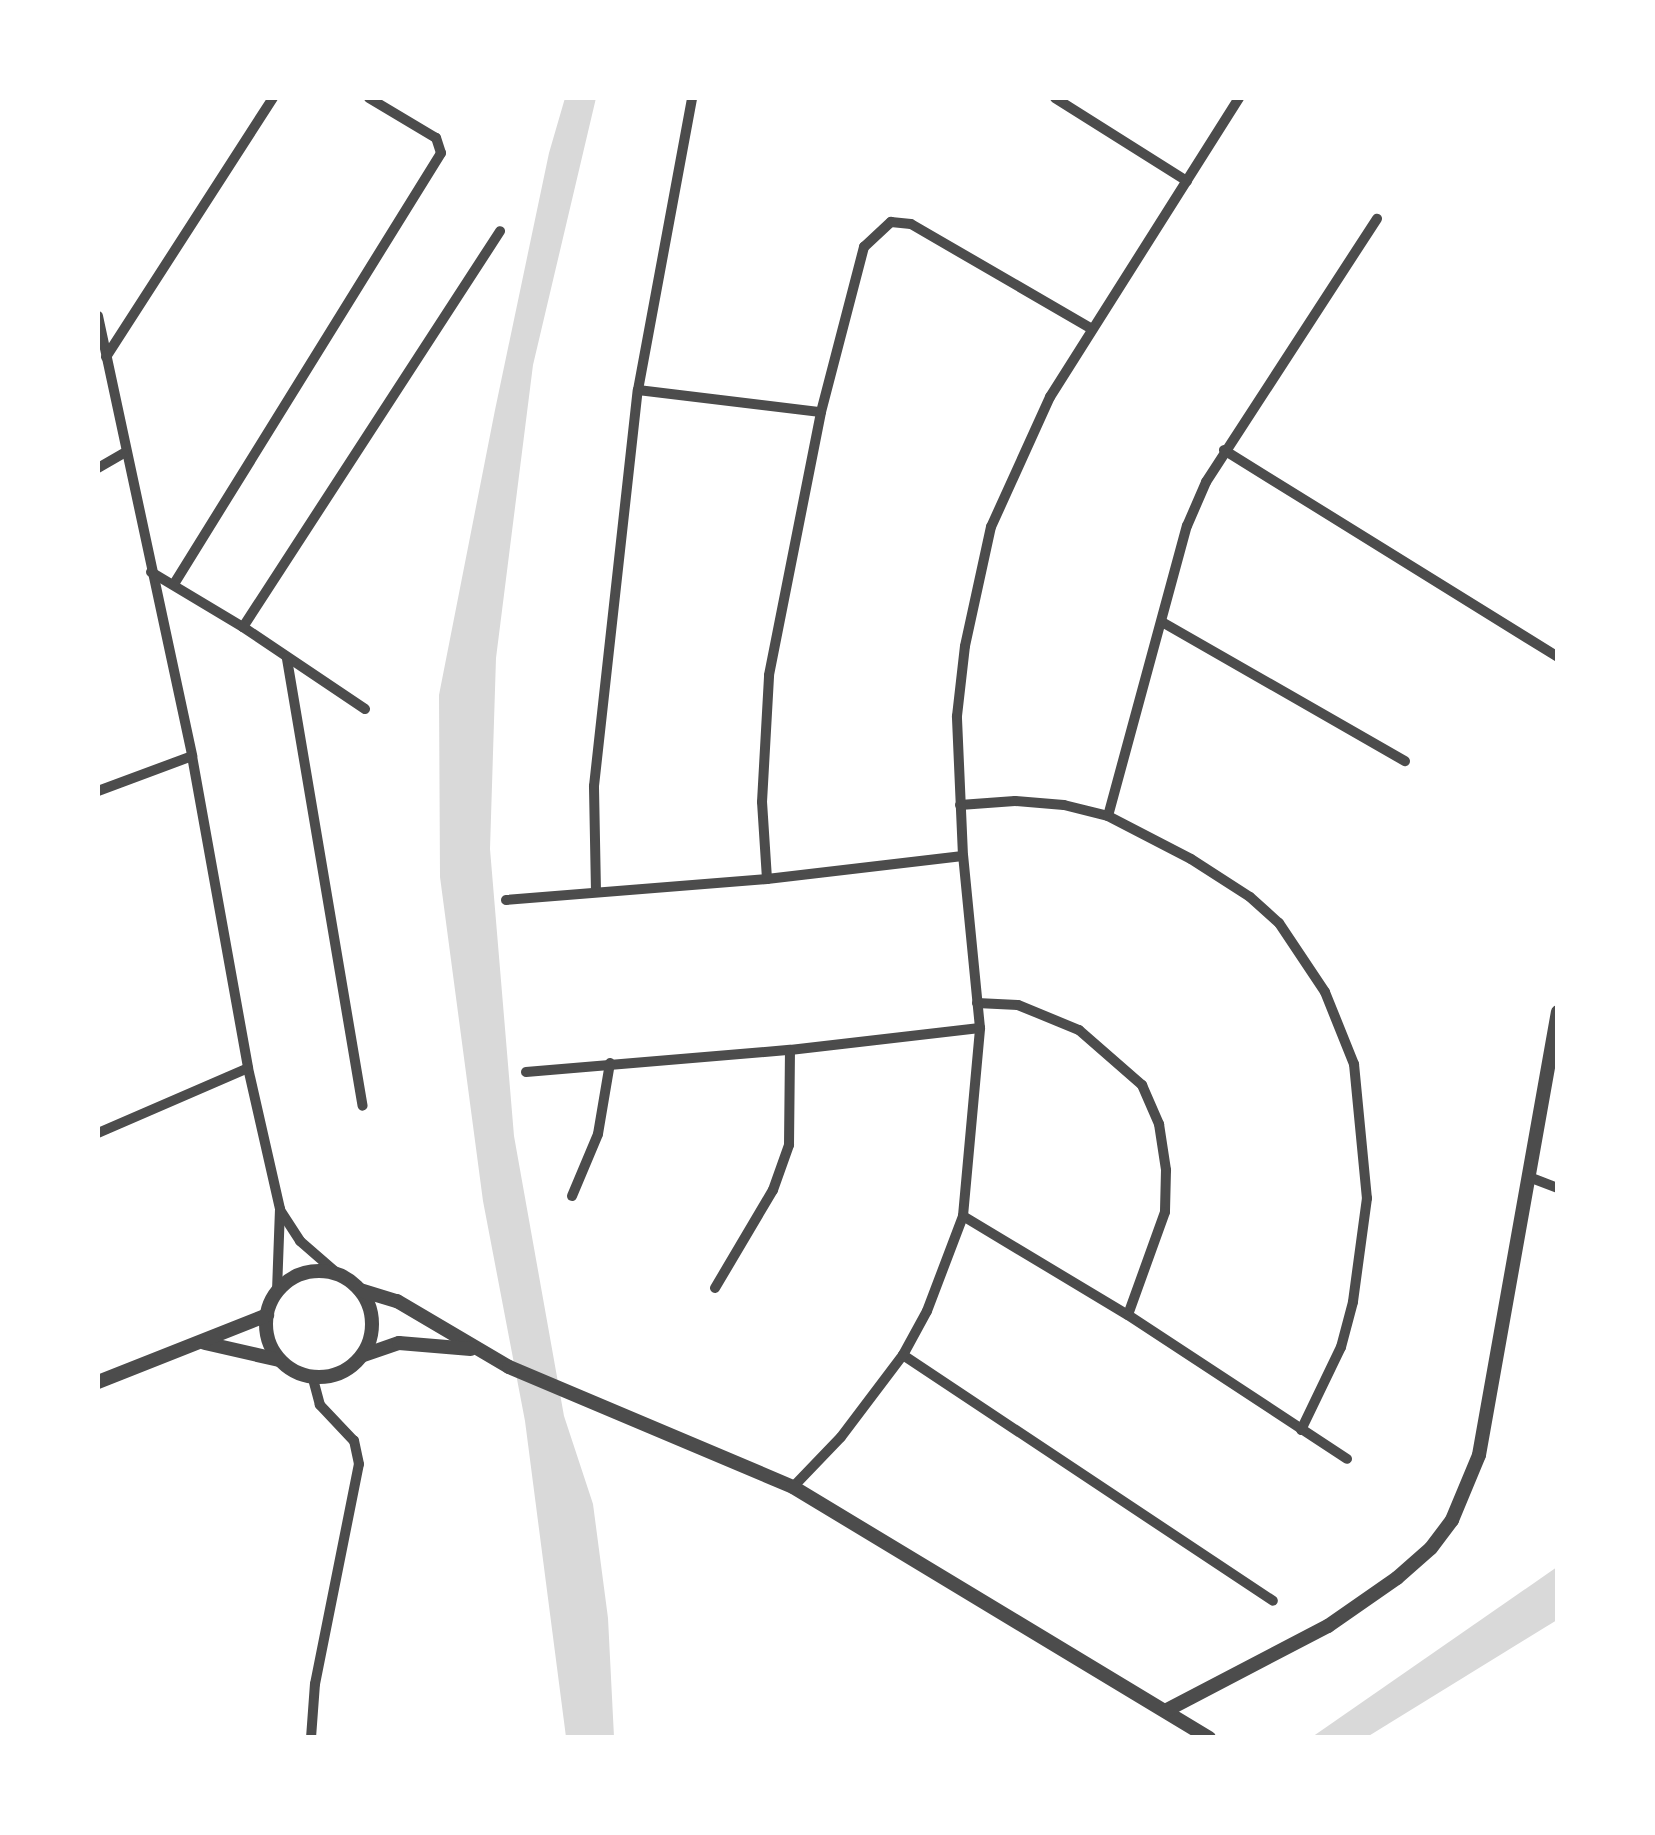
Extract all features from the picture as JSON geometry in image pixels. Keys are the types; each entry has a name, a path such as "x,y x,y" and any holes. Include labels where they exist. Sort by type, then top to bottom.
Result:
{"street":[{"path":"106,357 274,98"},
{"path":"174,584 441,153 436,138 382,101 369,98"},
{"path":"596,892 594,786 638,390 692,98"},
{"path":"1055,98 1188,181"},
{"path":"793,1487 840,1437 903,1355 927,1310 963,1216 980,1028 963,856 957,716 965,646 991,527 1050,397 1240,98"},
{"path":"1108,816 1187,526 1224,450 1377,219"},
{"path":"767,879 762,802 769,675 820,412 864,246 891,222 911,224 1092,330"},
{"path":"243,627 500,231"},
{"path":"98,316 124,454 192,756 248,1068 280,1209 278,1291 266,1315 268,1339 279,1360 294,1372 312,1378 332,1377 350,1369 364,1354 373,1322 360,1290"},
{"path":"638,390 820,412"},
{"path":"1224,450 1558,657"},
{"path":"98,468 124,454"},
{"path":"151,572 243,627 365,709"},
{"path":"1162,622 1405,762"},
{"path":"287,658 363,1106"},
{"path":"98,791 192,756"},
{"path":"960,806 1064,804 1108,816 1191,858 1250,897 1278,923 1325,992 1354,1064 1367,1198 1353,1302 1341,1346 1300,1430"},
{"path":"506,900 767,879 963,856"},
{"path":"977,1003 1018,1005 1079,1030 1142,1085 1159,1124 1166,1170 1165,1212 1128,1314"},
{"path":"1167,1710 1328,1626 1397,1578 1431,1548 1452,1520 1479,1455 1558,1012"},
{"path":"526,1072 790,1050 980,1028"},
{"path":"715,1288 773,1190 789,1145 790,1050"},
{"path":"572,1196 598,1134 610,1063"},
{"path":"98,1133 248,1068"},
{"path":"1529,1177 1558,1188"},
{"path":"280,1209 300,1240 360,1290 397,1301 472,1349 510,1367 793,1487 1209,1738"},
{"path":"963,1216 1128,1314 1347,1459"},
{"path":"278,1291 305,1272 338,1274"},
{"path":"98,1382 205,1343 266,1315"},
{"path":"205,1343 279,1360"},
{"path":"364,1354 400,1343 472,1349"},
{"path":"903,1355 1274,1601"},
{"path":"312,1378 320,1406 354,1441 359,1464 315,1684 312,1738"}],"shaded area":[{"path":"565,98 596,98 533,365 496,658 490,849 514,1136 564,1416 593,1504 608,1618 614,1737 566,1737 525,1421 483,1201 440,877 439,695 549,153"},
{"path":"1557,1567 1557,1620 1367,1737 1312,1737"}]}
